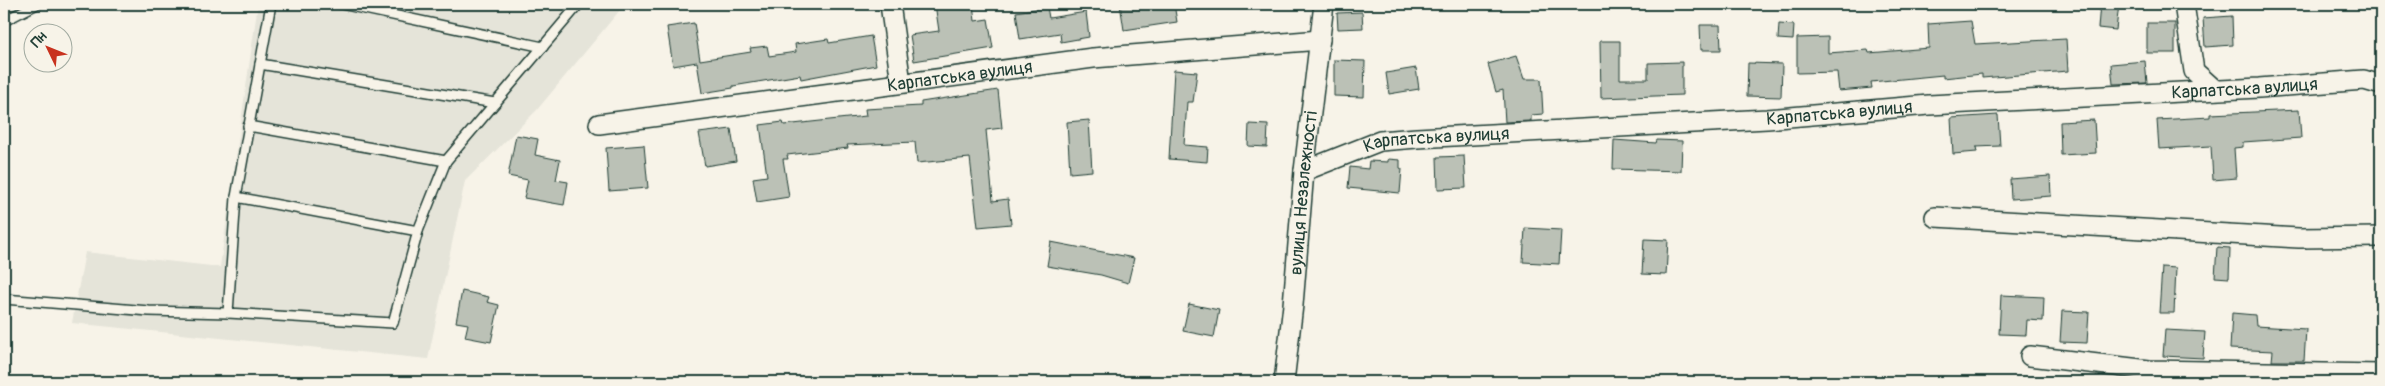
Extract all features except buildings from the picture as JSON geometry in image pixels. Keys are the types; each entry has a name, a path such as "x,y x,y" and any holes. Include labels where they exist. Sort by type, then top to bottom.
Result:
{"street":[{"path":"890,4 901,84"},
{"name":"вулиця Незалежності","path":"1284,382 1293,305 1304,171 1324,4"},
{"path":"2184,4 2194,71 2214,90"},
{"name":"Карпатська вулиця","path":"600,124 1093,58 1320,40"},
{"name":"Карпатська вулиця","path":"1304,171 1380,142 1417,138 1767,119 1929,105 2364,80 2381,85"},
{"path":"1935,217 2290,237 2381,237"},
{"path":"2030,356 2149,370 2381,374"}],"lane":[{"path":"4,21 37,4"},
{"path":"228,313 236,198 271,4"},
{"path":"341,4 543,47"},
{"path":"4,300 149,311 228,313 393,323 418,231 446,161 577,4"},
{"path":"260,64 496,103"},
{"path":"248,126 446,161"},
{"path":"236,198 418,231"}],"shaded area":[{"path":"258,4 625,4 536,111 465,181 428,359 72,323 85,252 220,267"}]}
